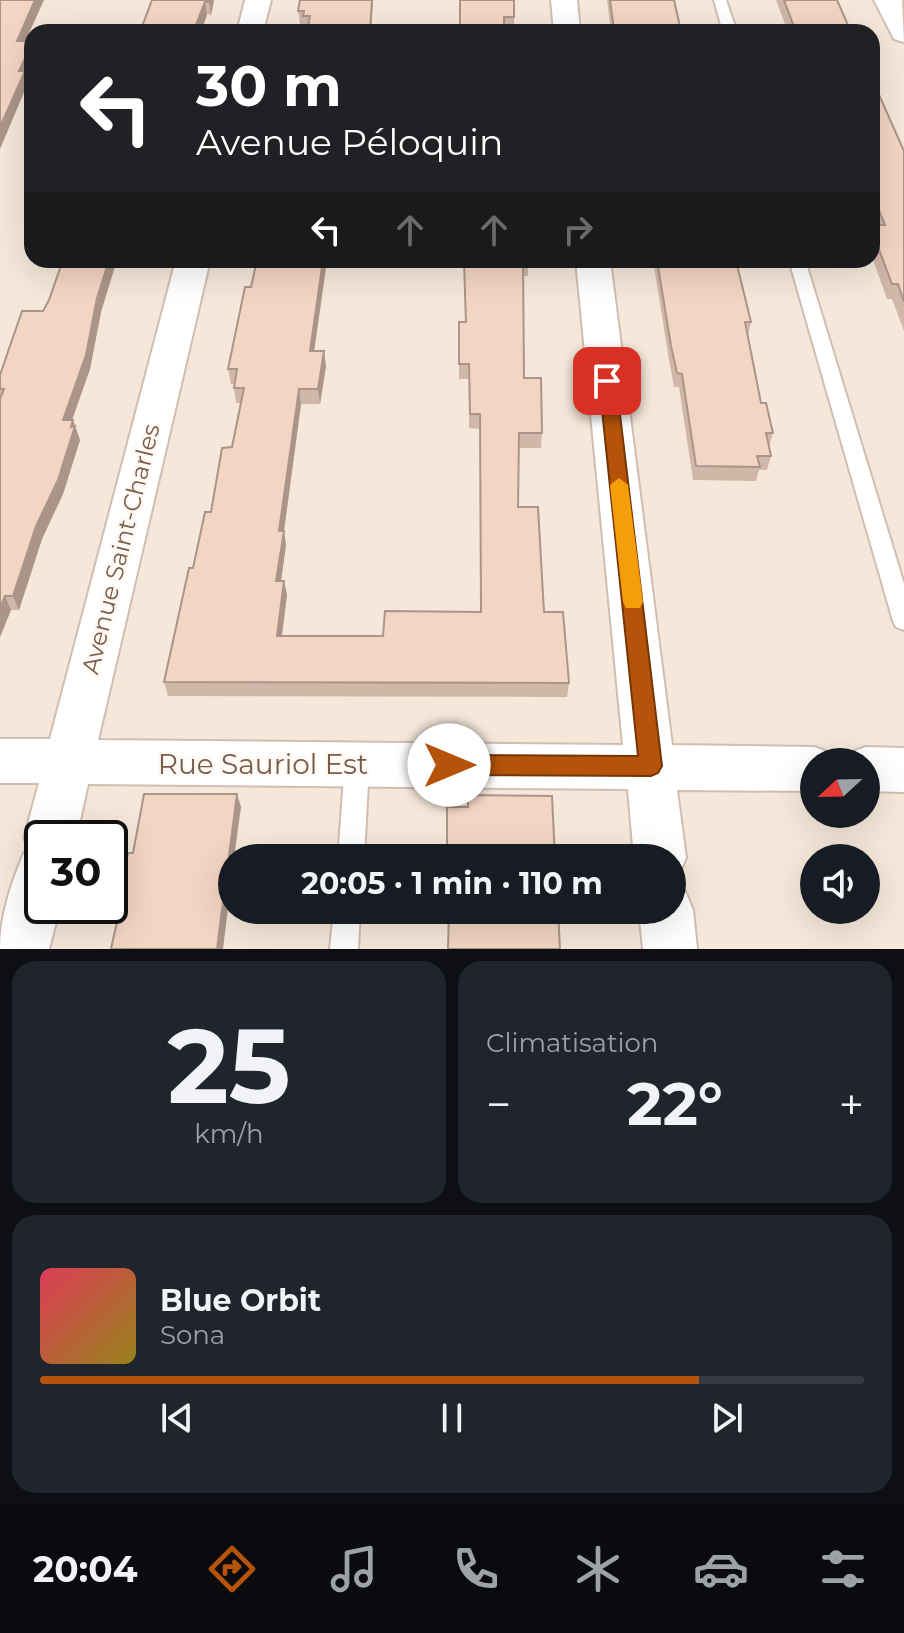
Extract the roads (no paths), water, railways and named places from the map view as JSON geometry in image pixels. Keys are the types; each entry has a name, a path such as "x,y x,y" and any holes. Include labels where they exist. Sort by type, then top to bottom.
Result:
{"main road":[{"path":"888,0 904,33"}],"street":[{"path":"252,24 258,0"},
{"path":"564,0 566,24"},
{"name":"Avenue Saint-Charles","path":"54,820 191,268"},
{"path":"594,268 659,844"},
{"name":"Rue Sauriol Est","path":"0,761 800,769"},
{"path":"880,769 904,770"},
{"path":"22,949 28,924"},
{"path":"667,924 670,949"}],"lane":[{"path":"720,0 728,24"},
{"path":"799,268 904,621"},
{"path":"352,844 357,764"},
{"path":"344,949 346,924"}]}
